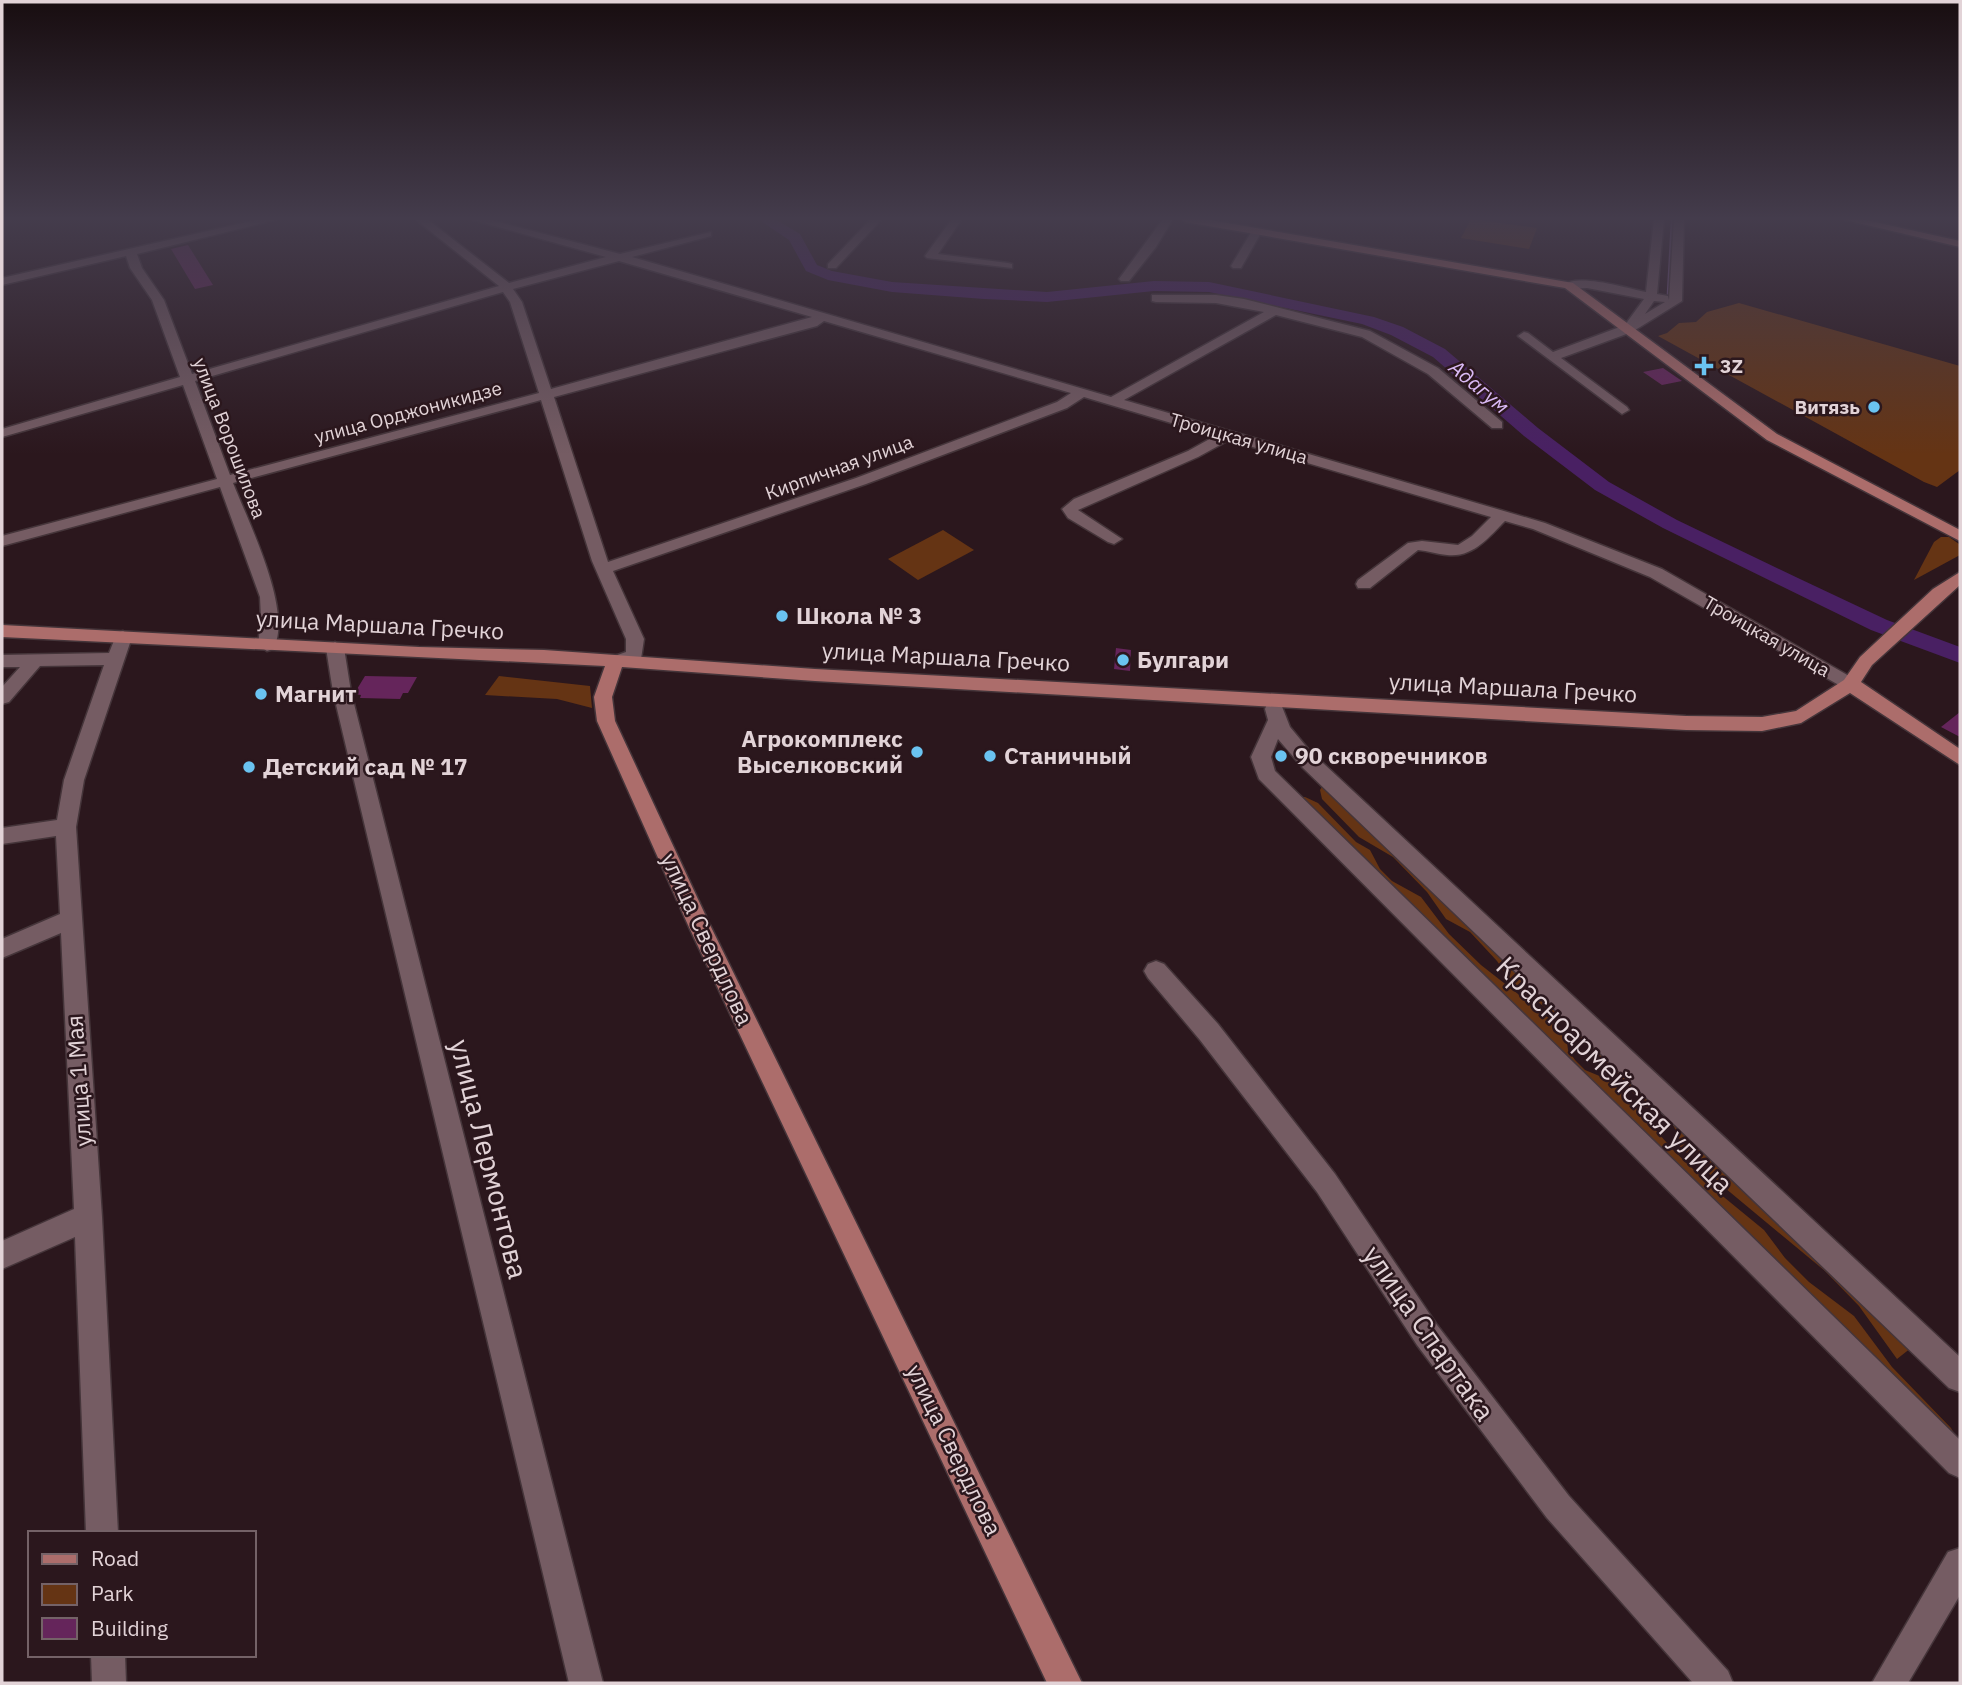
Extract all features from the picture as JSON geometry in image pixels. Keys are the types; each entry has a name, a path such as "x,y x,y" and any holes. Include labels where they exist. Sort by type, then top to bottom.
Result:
{"main road":[{"path":"1586,298 1772,437 1960,536"},
{"name":"улица Маршала Гречко","path":"2,631 119,648 267,645 544,656 1686,723 1762,724 1801,716 1850,684 1866,661 1960,577"},
{"name":"улица Свердлова","path":"615,662 603,697 606,721 699,925 1065,1683"},
{"name":"Троицкая улица","path":"1850,684 1960,758"}],"street":[{"name":"улица Ворошилова","path":"156,298 268,597 270,608 267,645"},
{"path":"2,433 471,298"},
{"name":"улица Свердлова","path":"514,298 603,569 636,648 635,655 615,662"},
{"name":"Троицкая улица","path":"759,298 1502,515 1569,537 1656,573 1850,684"},
{"path":"1156,298 1216,299 1356,331 1383,341 1433,372 1497,425"},
{"path":"1628,329 1651,298"},
{"path":"1655,298 1676,301"},
{"path":"1553,356 1628,329 1676,301"},
{"path":"1113,401 1274,311"},
{"name":"улица Орджоникидзе","path":"2,541 813,323 822,316"},
{"path":"1524,336 1622,410"},
{"name":"Кирпичная улица","path":"603,569 861,481 1062,405 1083,392"},
{"path":"1114,539 1074,515 1070,509 1079,502 1193,454 1227,435"},
{"path":"1364,584 1414,546 1464,550 1502,515"},
{"path":"2,661 34,662 119,648"},
{"name":"улица 1 Мая","path":"102,1531 88,1217 65,827 74,780 119,648"},
{"name":"улица Лермонтова","path":"335,649 342,692 586,1683"},
{"path":"2,698 34,662"},
{"name":"Красноармейская улица","path":"1272,699 1276,720 1300,752 1960,1377"},
{"name":"Красноармейская улица","path":"1276,720 1261,757 1266,774 1960,1462"},
{"path":"2,836 65,827"},
{"path":"2,949 69,920"},
{"name":"улица Спартака","path":"1156,971 1209,1032 1326,1183 1427,1335 1558,1507 1716,1683"},
{"path":"2,1255 88,1217"},
{"path":"1889,1683 1960,1564"},
{"path":"107,1657 109,1683"}],"green space":[{"name":"Витязь","path":"1739,303 1960,366 1960,470 1937,487 1924,482 1658,336 1667,333 1679,323 1696,322 1707,312"},
{"path":"943,530 974,550 918,580 888,559"},
{"path":"1941,537 1949,537 1959,544 1960,555 1914,580 1934,542"},
{"path":"499,676 590,686 592,708 557,699 485,695"},
{"path":"1323,785 1916,1344 1897,1359 1859,1306 1825,1271 1719,1183 1672,1139 1676,1131 1668,1117 1656,1109 1644,1107 1619,1075 1566,1024 1510,980 1497,961 1470,932 1446,919 1427,892 1393,857 1359,837 1322,799 1320,790"},
{"path":"1298,797 1318,803 1356,842 1370,850 1380,869 1392,881 1421,897 1449,934 1481,965 1555,1023 1566,1034 1568,1050 1575,1060 1585,1070 1614,1082 1673,1150 1714,1189 1764,1230 1785,1258 1809,1282 1854,1316 1892,1367 1951,1428 1956,1437"}],"building":[{"path":"1663,368 1682,381 1662,385 1643,372"},
{"name":"Булгари","path":"1116,648 1131,650 1130,671 1114,669"},
{"path":"365,676 417,677 408,693 403,693 400,699 360,698 361,695 354,694"},
{"path":"1960,712 1960,737 1941,727"}],"waterway":[{"name":"Адагум","path":"1266,298 1368,320 1397,331 1439,353 1531,432 1602,486 1670,524 1792,584 1879,625 1960,655"}],"place":[{"name":"3Z","path":"1704,366"},
{"name":"Витязь","path":"1874,407"},
{"name":"Школа № 3","path":"782,616"},
{"name":"Булгари","path":"1123,660"},
{"name":"Магнит","path":"261,694"},
{"name":"Агрокомплекс Выселковский","path":"917,752"},
{"name":"Станичный","path":"990,756"},
{"name":"90 скворечников","path":"1281,756"},
{"name":"Детский сад № 17","path":"249,767"}]}
